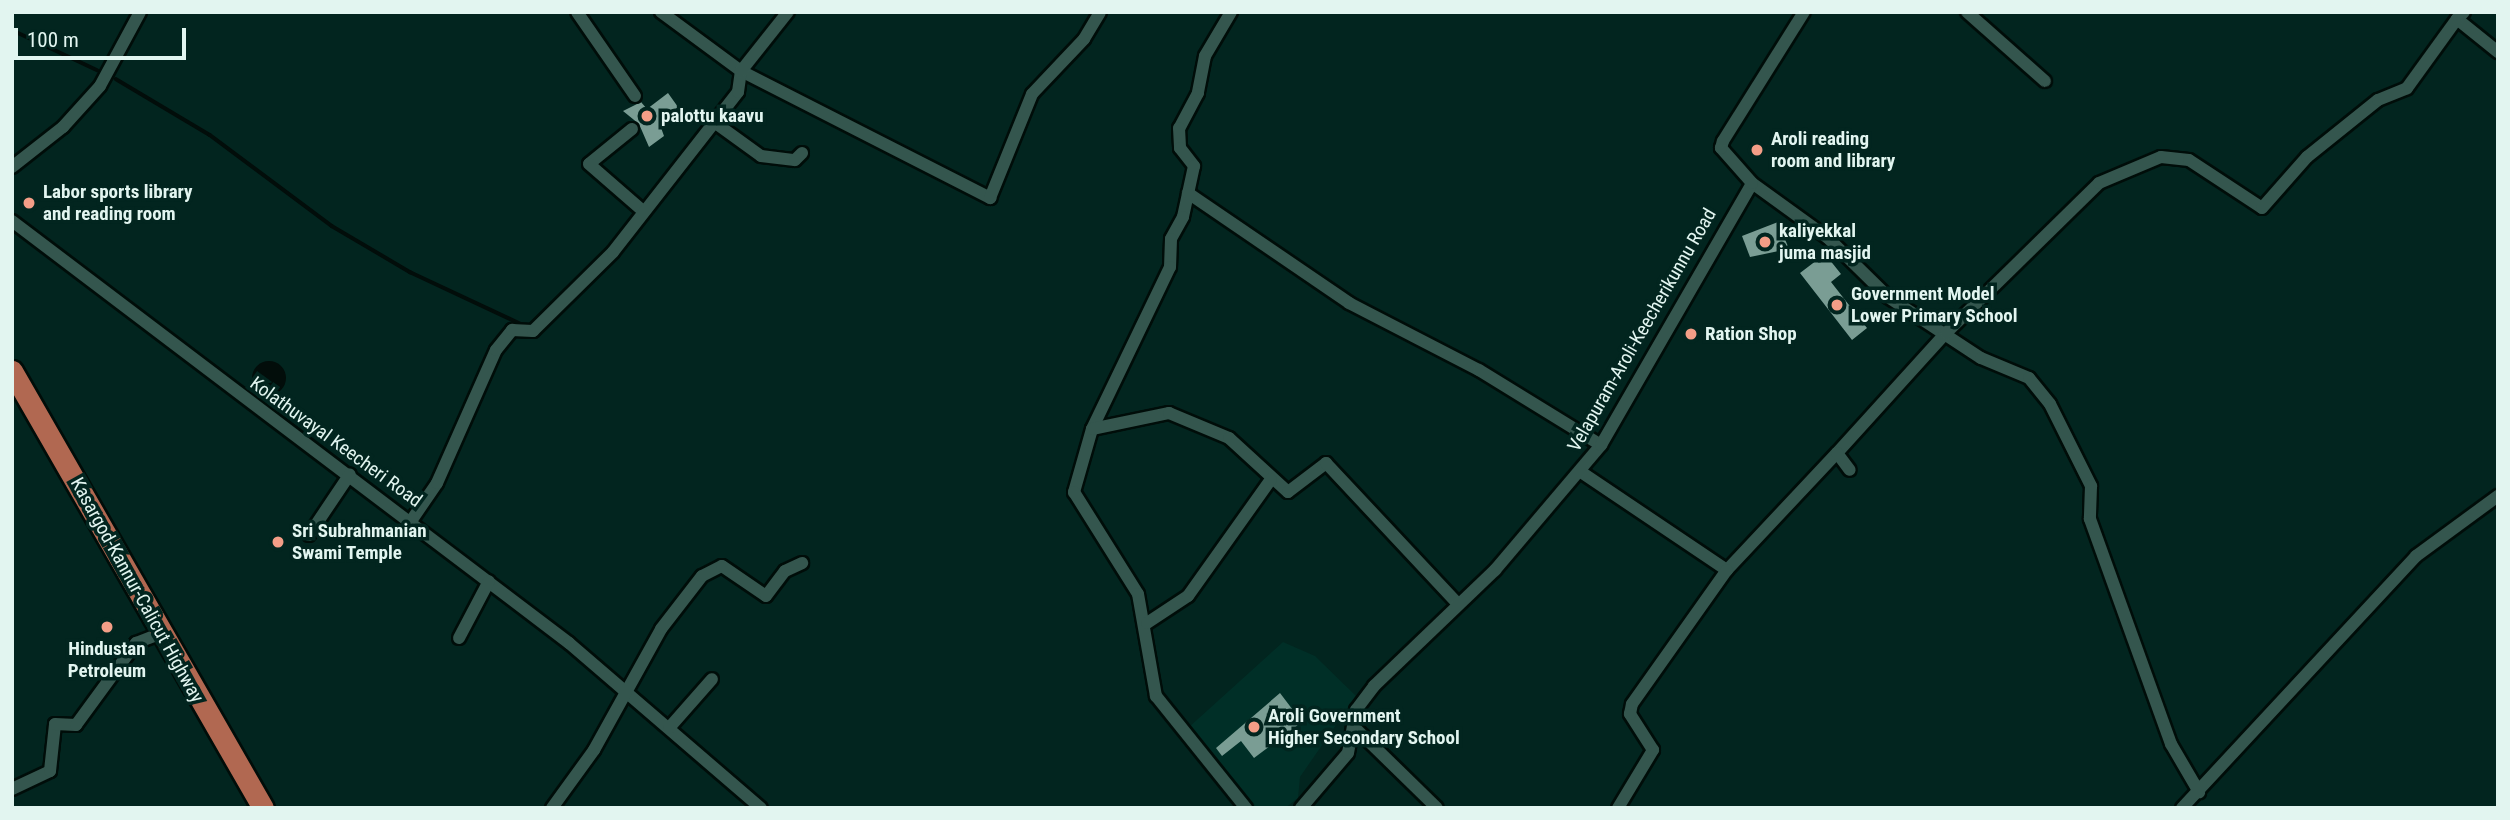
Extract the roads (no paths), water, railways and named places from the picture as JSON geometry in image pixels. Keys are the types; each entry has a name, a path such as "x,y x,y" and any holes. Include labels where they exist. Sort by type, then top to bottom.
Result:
{"highway":[{"name":"Kasargod-Kannur-Calicut Highway","path":"12,371 263,808"}],"street":[{"path":"12,167 64,127 100,86 140,12"},
{"path":"577,12 635,96"},
{"path":"661,12 741,71 990,198 1032,94 1084,40 1100,12"},
{"path":"411,521 442,473 496,350 512,330 539,326 553,314 643,211 738,92 741,71 788,12"},
{"path":"1231,12 1205,56 1198,93 1179,128 1180,148 1194,166 1188,193 1171,239 1170,267 1091,429 1075,500 1114,552 1147,623 1148,677 1156,696 1246,808"},
{"path":"1804,12 1721,148 1752,183 1828,238 1888,297 1981,358 2029,377 2066,426 2091,486 2090,519 2167,733 2199,792"},
{"path":"1966,12 2046,81"},
{"path":"1618,808 1653,750 1630,715 1632,704 1727,570 1946,333 2099,183 2129,166 2161,157 2189,160 2262,208 2307,157 2378,100 2407,88 2461,16 2498,52"},
{"path":"715,122 761,156 795,160 802,153"},
{"path":"632,130 589,164 643,211"},
{"name":"Velapuram-Aroli-Keecherikunnu Road","path":"1301,808 1348,753 1353,726 1374,686 1457,603 1496,570 1601,445 1752,183"},
{"path":"1188,193 1349,303 1479,370 1601,445"},
{"name":"Kolathuvayal Keecheri Road","path":"12,221 124,312 350,474 489,581 624,689 761,808"},
{"path":"1091,429 1169,413 1229,438 1288,492 1326,463 1457,603"},
{"path":"1837,453 1850,470"},
{"path":"1581,472 1727,570"},
{"path":"309,535 350,474"},
{"path":"1147,623 1188,596 1271,479"},
{"path":"2182,808 2416,556 2498,496"},
{"path":"552,808 594,750 624,689 661,629 714,566 765,596 785,571 802,563"},
{"path":"459,638 489,581"},
{"path":"12,789 50,771 55,724 76,725 136,642 162,633"},
{"path":"669,728 712,679"},
{"path":"1353,726 1437,808"}],"waterway":[{"path":"12,30 97,70"},
{"path":"116,79 210,135 332,226 410,272 523,325"}],"place":[{"name":"palottu kaavu","path":"647,116"},
{"name":"Aroli reading room and library","path":"1757,150"},
{"name":"Labor sports library and reading room","path":"29,203"},
{"name":"kaliyekkal juma masjid","path":"1765,242"},
{"name":"Government Model Lower Primary School","path":"1837,305"},
{"name":"Ration Shop","path":"1691,334"},
{"name":"Sri Subrahmanian Swami Temple","path":"278,542"},
{"name":"Hindustan Petroleum","path":"107,627"},
{"name":"Aroli Government Higher Secondary School","path":"1254,727"}]}
